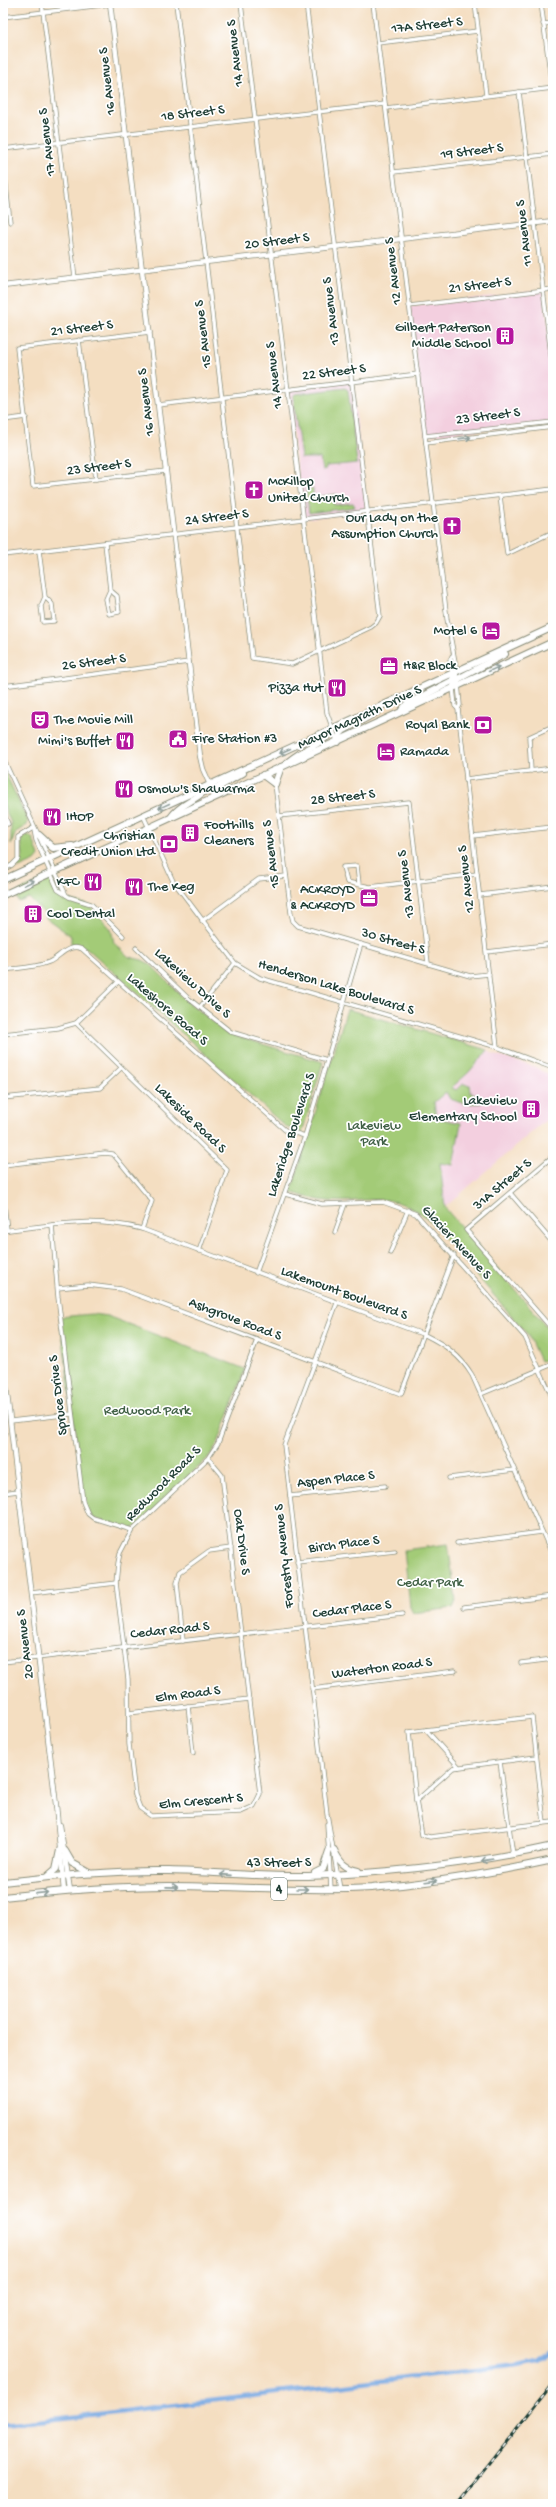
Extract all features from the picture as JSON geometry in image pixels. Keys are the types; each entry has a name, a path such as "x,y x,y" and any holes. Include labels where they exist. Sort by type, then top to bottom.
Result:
{"main road":[{"name":"Mayor Magrath Drive S","path":"3,895 215,796 398,714 455,680 553,627"},
{"name":"Mayor Magrath Drive S","path":"3,880 392,702 455,680 553,642"},
{"path":"338,742 340,734 344,730 392,702"},
{"path":"262,775 275,784 282,767 294,755 329,736 333,729"},
{"path":"215,796 217,788 244,773 253,765"},
{"path":"171,817 177,809 206,791 210,785"},
{"path":"39,835 53,848 81,844"},
{"path":"3,884 14,875"},
{"name":"43 Street S","path":"3,1882 65,1876 168,1871 238,1875 307,1876 369,1873 460,1864 513,1855 553,1846"},
{"path":"62,1851 72,1863 84,1871 96,1874"},
{"path":"46,1878 56,1869 62,1851"},
{"path":"307,1876 323,1869 331,1851 344,1866 369,1873"},
{"name":"43 Street S","path":"3,1897 67,1890 168,1886 340,1889 468,1877 553,1860"}],"street":[{"name":"17 Avenue S","path":"42,3 75,278"},
{"path":"3,17 118,3"},
{"name":"15 Avenue S","path":"176,3 238,526 252,658 255,660 292,664 319,652"},
{"name":"14 Avenue S","path":"241,3 327,713 338,742"},
{"name":"13 Avenue S","path":"306,3 380,616 376,623 371,627 319,652"},
{"name":"12 Avenue S","path":"373,3 452,656 450,660 460,704 458,709 497,1047"},
{"path":"475,3 486,96"},
{"path":"541,3 552,88"},
{"name":"16 Avenue S","path":"110,4 200,756 215,796"},
{"path":"543,24 553,23"},
{"name":"17A Street S","path":"378,43 478,31"},
{"name":"18 Street S","path":"3,149 255,118 486,96 552,88"},
{"name":"11 Avenue S","path":"519,92 553,371"},
{"name":"19 Street S","path":"394,172 553,154"},
{"path":"3,158 10,222"},
{"name":"20 Street S","path":"3,286 553,220"},
{"name":"21 Street S","path":"410,306 553,289"},
{"name":"21 Street S","path":"26,417 17,348 150,332"},
{"path":"79,340 96,479"},
{"name":"22 Street S","path":"158,405 418,374"},
{"path":"3,420 26,417"},
{"name":"23 Street S","path":"26,417 33,486 166,471"},
{"name":"23 Street S","path":"425,436 553,422"},
{"name":"23 Street S","path":"426,443 553,427"},
{"name":"24 Street S","path":"3,555 553,489"},
{"path":"500,496 507,554 553,532"},
{"path":"105,543 110,590 106,599 108,614 119,612 117,596 110,590"},
{"path":"39,551 45,597 41,606 43,622 54,621 52,604 45,597"},
{"name":"26 Street S","path":"3,686 189,662"},
{"path":"531,771 529,737 553,726"},
{"path":"3,758 33,828 36,840 48,860"},
{"path":"466,779 553,768"},
{"name":"15 Avenue S","path":"275,784 293,921"},
{"name":"13 Avenue S","path":"408,802 428,963"},
{"name":"28 Street S","path":"279,816 408,802"},
{"path":"3,812 5,824"},
{"name":"Henderson Lake Boulevard S","path":"143,815 173,881 235,963 260,978 497,1047 553,1068"},
{"path":"473,836 553,826"},
{"path":"33,828 39,835 58,890 66,895 90,904 123,936"},
{"path":"3,870 12,865 18,859 18,837 33,828"},
{"path":"359,884 357,866 343,867 345,880 351,884 359,884 370,887 477,874"},
{"path":"202,921 259,879 286,876"},
{"path":"480,895 553,886"},
{"name":"30 Street S","path":"293,921 298,926 470,976 489,974"},
{"path":"344,1003 361,944"},
{"path":"487,952 553,944"},
{"name":"Lakeshore Road S","path":"3,970 42,964 52,960 68,949 78,948 285,1130 305,1136"},
{"name":"Lakeview Drive S","path":"136,948 200,1007 231,1032 327,1060"},
{"path":"200,1007 235,963"},
{"path":"3,1034 58,1028 76,1023 118,982"},
{"name":"Lakeridge Boulevard S","path":"256,1273 305,1136 344,1003"},
{"name":"Lakeside Road S","path":"76,1023 227,1170 199,1251"},
{"path":"3,1098 100,1088 121,1068"},
{"path":"3,1165 105,1153 113,1154 152,1201 142,1229"},
{"name":"31A Street S","path":"553,1156 466,1230 553,1330"},
{"path":"510,1193 553,1243"},
{"name":"Glacier Avenue S","path":"285,1194 322,1204 383,1202 408,1210 423,1220 525,1337 553,1399"},
{"path":"3,1195 5,1230"},
{"path":"335,1232 345,1204"},
{"path":"390,1253 408,1210"},
{"name":"Lakemount Boulevard S","path":"5,1230 96,1221 115,1222 142,1229 256,1273 425,1335 445,1345 466,1364 481,1394 553,1556"},
{"name":"Spruce Drive S","path":"52,1225 72,1414 85,1508 93,1518 132,1530"},
{"path":"425,1335 454,1255"},
{"name":"Ashgrove Road S","path":"58,1288 88,1285 121,1289 401,1394 425,1335"},
{"name":"Forestry Avenue S","path":"337,1303 284,1445 331,1851 334,1874 340,1889"},
{"name":"Redwood Road S","path":"124,1648 116,1582 120,1553 132,1530 208,1458 218,1443 256,1340"},
{"name":"20 Avenue S","path":"3,1361 67,1890"},
{"path":"481,1394 553,1364"},
{"path":"11,1421 72,1414"},
{"name":"Oak Drive S","path":"208,1458 222,1475 242,1635"},
{"path":"449,1478 514,1470"},
{"name":"Aspen Place S","path":"290,1496 385,1486"},
{"path":"3,1493 18,1491"},
{"path":"457,1543 542,1532"},
{"path":"184,1640 177,1583 180,1572 209,1551 231,1548"},
{"name":"Birch Place S","path":"297,1562 394,1551"},
{"path":"31,1593 116,1582"},
{"path":"464,1607 553,1596"},
{"name":"Cedar Place S","path":"304,1627 402,1615"},
{"name":"Cedar Road S","path":"3,1662 304,1627"},
{"name":"Elm Crescent S","path":"124,1648 129,1713 129,1744 136,1795 140,1808 145,1813 158,1817 242,1812 254,1806 260,1794 242,1635"},
{"path":"521,1663 553,1659"},
{"name":"Waterton Road S","path":"312,1689 455,1671"},
{"name":"Elm Road S","path":"129,1713 250,1699"},
{"path":"188,1706 193,1753"},
{"path":"544,1823 532,1717 408,1732 416,1801 422,1835 430,1837 553,1822"},
{"path":"426,1730 459,1767"},
{"path":"416,1801 453,1768 536,1757"},
{"path":"500,1762 513,1855"},
{"name":"Forestry Avenue S","path":"331,1851 334,1874 331,1888"}],"shaded area":[{"path":"544,290 553,371 553,422 425,436 409,306"},
{"path":"352,381 367,511 303,519 288,390"},
{"path":"488,1050 492,1054 538,1068 553,1078 553,1114 444,1208 434,1102 468,1073"}],"green space":[{"path":"345,388 348,390 357,463 326,466 326,469 322,470 320,458 301,458 293,397 295,394"},
{"path":"313,488 313,497 337,494 340,498 333,499 334,505 353,503 355,507 309,513 306,489"},
{"path":"3,768 28,821 27,825 16,832 11,845 11,823 3,804"},
{"path":"29,835 33,839 39,856 35,861 19,868 17,866 23,856 21,840 24,836"},
{"path":"45,880 51,881 62,898 85,904 93,909 111,929 114,943 129,957 142,960 150,964 187,1001 228,1034 323,1062 302,1133 286,1127 88,949 78,944 71,944 71,936 46,918 47,916 29,898 19,902 17,897 19,891"},
{"name":"Lakeview Park","path":"347,1009 488,1050 468,1073 451,1088 457,1090 463,1084 470,1085 471,1093 482,1099 481,1103 466,1104 450,1099 446,1092 434,1102 436,1118 461,1123 453,1165 440,1163 445,1208 553,1334 553,1358 540,1361 528,1335 428,1219 414,1209 390,1200 327,1201 309,1198 291,1192"},
{"name":"Redwood Park","path":"92,1314 107,1316 245,1369 218,1443 208,1458 132,1530 93,1518 85,1508 60,1317"},
{"name":"Cedar Park","path":"448,1544 456,1601 453,1608 413,1613 410,1607 404,1550"}],"waterway":[{"path":"3,2425 518,2365 540,2361 553,2352"}],"railway":[{"path":"457,2504 553,2383"}],"place":[{"name":"Gilbert Paterson Middle School","path":"505,336"},
{"name":"McKillop United Church","path":"254,490"},
{"name":"Our Lady on the Assumption Church","path":"452,526"},
{"name":"Motel 6","path":"491,631"},
{"name":"H&R Block","path":"389,666"},
{"name":"Pizza Hut","path":"337,688"},
{"name":"The Movie Mill","path":"40,720"},
{"name":"Royal Bank","path":"483,725"},
{"name":"Fire Station #3","path":"178,739"},
{"name":"Mimi's Buffet","path":"125,741"},
{"name":"Ramada","path":"386,752"},
{"name":"Osmow's Shawarma","path":"124,789"},
{"name":"IHOP","path":"52,817"},
{"name":"Foothills Cleaners","path":"190,833"},
{"name":"Christian Credit Union Ltd","path":"169,844"},
{"name":"KFC","path":"93,882"},
{"name":"The Keg","path":"134,887"},
{"name":"ACKROYD & ACKROYD","path":"369,898"},
{"name":"Cool Dental","path":"33,914"},
{"name":"Lakeview Elementary School","path":"531,1109"}]}
